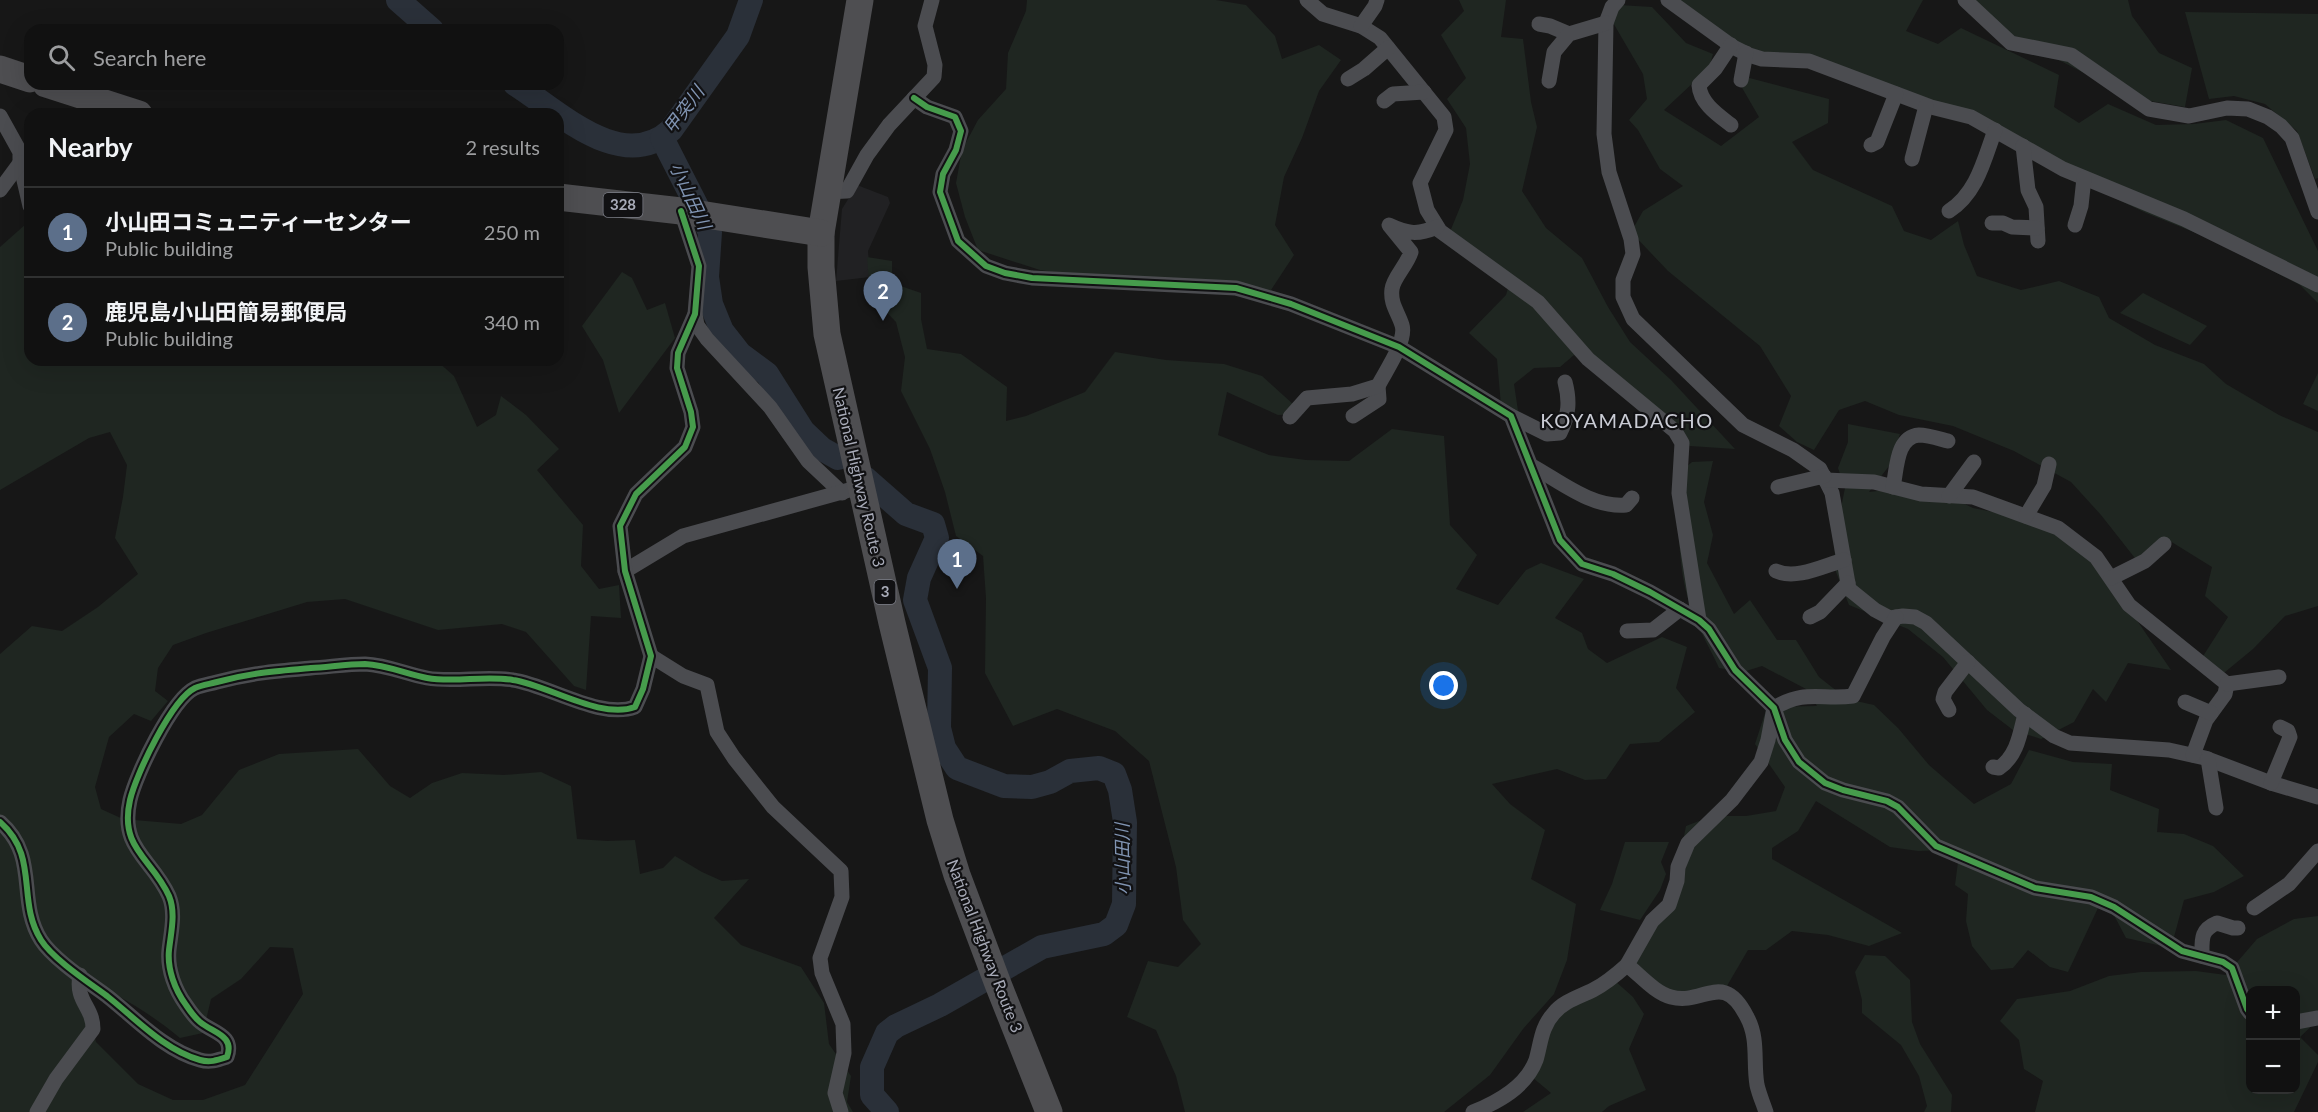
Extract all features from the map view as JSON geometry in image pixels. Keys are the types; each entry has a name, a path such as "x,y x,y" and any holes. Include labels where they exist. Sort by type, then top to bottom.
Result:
{"highway":[{"name":"National Highway Route 3","path":"860,0 826,192 821,233 822,292 851,490 939,820 998,984 1050,1112"},
{"path":"0,71 24,77"},
{"path":"65,90 120,108"},
{"name":"328","path":"564,198 694,213 821,233"}],"street":[{"path":"826,192 847,191 867,155 889,125 934,77 935,65 925,26 932,0"},
{"path":"1307,0 1323,14 1361,26 1380,38 1444,117 1446,130 1420,183 1427,210 1440,231 1538,302 1588,359 1675,430 1682,443 1679,493 1699,620"},
{"path":"1361,26 1376,6 1377,0"},
{"path":"1618,0 1612,7 1606,23 1604,134 1609,172 1631,239 1633,254 1623,280 1623,297 1633,319 1743,425 1793,450 1820,469 1832,493 1849,589 1875,610 1890,618 1916,617 1926,622 2025,714 2054,736 2070,743 2169,750 2201,757 2271,783 2318,797"},
{"path":"1668,0 1731,45 1746,53 1762,59 1809,61 1926,105 1971,117 2063,169 2184,219 2318,285"},
{"path":"1965,0 2011,43 2072,55 2149,109 2189,116 2227,108 2248,109 2268,117 2292,138 2318,212"},
{"path":"1549,81 1554,52 1569,34 1606,23"},
{"path":"1539,24 1569,34"},
{"path":"1731,45 1715,69 1699,85 1700,93 1713,112 1731,125"},
{"path":"1348,79 1364,69 1388,48"},
{"path":"1742,80 1746,53"},
{"path":"1384,101 1393,94 1424,92"},
{"path":"1871,145 1876,142 1896,94"},
{"path":"914,99 927,107 955,117 960,131 956,150 943,174 940,192 958,241 986,266 1005,273 1032,278 1236,288 1291,304 1399,347 1511,416 1547,434 1560,433 1567,420 1569,399 1565,382"},
{"path":"1912,159 1926,105"},
{"path":"0,116 20,152 24,180"},
{"path":"1950,212 1968,195 1976,182 1995,130"},
{"path":"1992,223 2038,235 2036,207 2028,190 2023,146"},
{"path":"0,190 20,162"},
{"path":"2074,225 2081,206 2084,178"},
{"path":"694,213 699,266 695,314 697,325 707,339 770,406 808,462 851,490"},
{"path":"1353,416 1379,399 1378,386 1399,347 1403,328 1391,300 1392,285 1408,262 1411,252 1389,225 1406,233 1421,234 1437,227"},
{"path":"0,822 9,830 21,850 32,921 42,941 149,1032 185,1054 210,1062 227,1057 228,1042 224,1036 199,1021 185,1005 172,981 169,952 173,916 169,897 129,837 127,821 130,798 143,766 181,698 196,688 249,673 365,664 386,666 428,678 513,679 599,707 627,710 635,706 639,700 651,656 625,571 620,526 636,494 678,456 691,436 693,428 691,412 677,368 678,352 695,314"},
{"path":"1290,417 1307,398 1352,394 1378,386"},
{"path":"1511,416 1560,540 1582,564 1613,574 1680,609 1710,629 1735,670 1774,708 1785,740 1799,762 1824,783 1887,801 1898,807 1936,846 2035,888 2091,897 2114,908 2182,951 2223,962 2232,968 2246,1006"},
{"path":"1893,487 1901,446 1907,439 1920,435 1948,441"},
{"path":"1949,496 1974,462"},
{"path":"2026,516 2044,486 2049,464"},
{"path":"1532,466 1595,502 1614,506 1626,505 1632,498"},
{"path":"1778,487 1825,478 1874,482 1920,494 1973,497 2058,528 2096,557 2129,605 2228,684 2279,676"},
{"path":"625,571 683,536 851,490"},
{"path":"2111,578 2145,561 2163,544"},
{"path":"1776,571 1784,574 1800,573 1844,560"},
{"path":"1810,617 1820,612 1848,583"},
{"path":"1627,631 1653,630 1680,609"},
{"path":"1473,1112 1496,1103 1528,1074 1535,1062 1542,1032 1553,1013 1569,1001 1595,989 1627,965 1652,921 1669,904 1677,881 1678,867 1688,843 1732,800 1761,762 1774,708 1787,700 1810,695 1842,698 1853,696 1882,637 1896,617"},
{"path":"651,656 682,676 707,686 717,732 734,758 772,807 841,871 842,897 820,958 822,974 843,1024 844,1053 834,1093 842,1112"},
{"path":"1949,710 1943,699 1945,692 1968,662"},
{"path":"2216,808 2201,757 2206,720 2225,694 2228,684"},
{"path":"2185,702 2211,712"},
{"path":"1993,767 1999,768 2007,762 2018,743 2025,714"},
{"path":"2271,783 2290,737 2288,731 2280,727"},
{"path":"2254,908 2289,884 2318,851"},
{"path":"2202,956 2202,937 2209,926 2217,923 2238,928"},
{"path":"1627,965 1658,991 1669,997 1679,999 1719,990 1729,993 1747,1016 1756,1043 1757,1085 1766,1112"},
{"path":"37,1112 56,1079 93,1029 93,1018 80,996 78,986 80,975"},
{"path":"2300,1021 2318,1018"}],"shaded area":[{"path":"1027,0 1216,0 1246,5 1275,36 1282,59 1319,45 1341,60 1319,91 1302,138 1284,177 1275,225 1294,255 1265,299 1085,278 1040,270 978,250 965,217 956,183 962,150 978,120 1006,89 1008,53 1026,11"},
{"path":"1459,0 1506,0 1501,37 1523,39 1531,102 1537,127 1522,191 1546,228 1582,258 1630,342 1671,380 1735,449 1675,445 1663,422 1574,355 1560,367 1534,368 1514,384 1520,424 1501,405 1497,359 1469,333 1506,295 1510,281 1447,239 1463,200 1470,164 1466,128 1447,99 1466,78 1441,35 1464,11"},
{"path":"1673,0 1923,0 1906,31 1938,44 1961,28 2059,75 2054,107 2079,123 2108,104 2156,125 2226,120 2263,138 2318,251 2318,303 2300,285 2211,239 2146,213 2077,180 1924,97 1748,50"},
{"path":"1969,0 2128,0 2132,16 2159,53 2192,68 2185,107 2139,99 2082,72 2003,31"},
{"path":"1619,5 1652,7 1686,43 1713,54 1709,68 1664,110 1721,146 1759,117 1734,74 1829,99 1828,123 1792,142 1813,170 1892,206 1904,231 1931,240 1958,221 1964,245 1977,276 2021,290 2059,281 2099,297 2109,318 2155,345 2204,364 2226,384 2279,415 2318,432 2318,606 2285,616 2253,649 2219,677 2198,664 2228,617 2205,596 2212,567 2170,541 2138,562 2101,515 2071,482 2014,451 1953,426 1899,415 1865,401 1839,410 1814,450 1797,442 1779,426 1791,396 1760,346 1668,271 1631,232 1643,211 1683,186 1660,169 1638,130 1629,120 1647,99 1643,74 1612,21"},
{"path":"2185,12 2318,14 2318,178 2315,179 2297,131 2265,104 2234,96 2209,99"},
{"path":"857,185 888,197 890,203 868,251 870,277 836,281 842,209"},
{"path":"24,226 24,366 443,366 454,376 477,427 496,415 501,396 526,415 559,449 537,470 583,525 581,566 599,589 619,585 621,618 591,616 586,690 574,686 526,632 502,624 438,630 345,599 307,602 173,645 158,668 155,691 168,701 151,721 134,714 109,737 95,787 101,809 123,819 181,824 202,815 239,770 279,754 358,749 390,786 410,798 432,783 462,773 504,775 541,772 571,786 577,839 635,840 640,874 663,868 675,856 722,881 749,879 714,918 741,945 801,967 824,1003 829,1044 851,1076 847,1102 853,1112 0,1112 0,654 32,626 62,631 98,607 138,574 115,538 127,465 110,432 89,438 0,490 0,247","holes":["270,947 293,948 303,994 245,1085 203,1100 173,1100 138,1084 96,1042 79,976 131,1004 180,1038 203,1033 211,999 241,979"]},
{"path":"867,257 892,261 892,283 921,293 921,319 927,349 961,354 1007,387 1006,421 1026,416 1085,392 1115,352 1166,360 1224,364 1262,376 1304,414 1278,415 1227,392 1218,435 1269,455 1306,460 1349,461 1392,429 1444,436 1450,525 1477,555 1456,589 1498,605 1526,570 1541,563 1584,579 1555,618 1582,633 1588,649 1607,663 1662,637 1687,647 1676,688 1695,712 1659,742 1630,744 1606,779 1585,780 1557,769 1492,784 1510,804 1545,830 1531,879 1576,904 1567,960 1554,994 1523,1029 1490,1075 1444,1112 1185,1112 1176,1076 1156,1030 1127,1017 1148,961 1178,967 1201,944 1183,920 1176,867 1149,761 1115,731 1057,709 1013,726 985,673 986,598 983,556 956,536 945,492 930,449 901,391 905,357 896,322 870,295"},
{"path":"622,272 632,278 647,310 665,303 675,338 619,413 603,360 582,326"},
{"path":"2143,293 2207,326 2190,345 2120,313"},
{"path":"2318,373 2318,411 2303,404"},
{"path":"1848,424 1900,434 1889,466 1869,492 1908,487 1936,490 1973,508 2039,521 2109,574 2125,603 2171,670 2128,663 2106,702 2093,689 2074,722 2041,739 2013,730 1987,710 1943,657 1908,629 1849,605 1836,572 1834,542 1845,488 1838,468 1848,442"},
{"path":"1713,461 1704,502 1713,535 1707,563 1734,614 1750,600 1777,640 1796,640 1819,677 1847,699 1874,705 1898,728 1929,765 1974,804 2011,784 2029,750 2073,762 2112,764 2110,790 2159,809 2157,832 2184,834 2213,846 2244,876 2214,892 2184,900 2171,948 2126,938 2107,902 2098,908 2068,972 2050,967 2028,950 2013,968 1991,970 1972,946 1966,921 1968,894 1955,885 1958,862 1945,850 1918,851 1890,847 1816,801 1798,831 1772,848 1772,859 1902,933 1869,946 1828,935 1792,931 1766,950 1748,950 1724,991 1676,996 1624,970 1635,936 1669,911 1686,826 1712,816 1746,816 1776,811 1785,787 1755,744 1767,707 1817,706 1806,689 1762,666 1743,672 1719,668 1696,620 1688,597 1681,562 1678,474 1692,462"},
{"path":"1625,842 1669,842 1661,862 1666,874 1660,890 1640,920 1600,910 1612,884"},
{"path":"2318,916 2318,1020 2300,1037 2318,1055 2318,1062 2294,1112 2035,1112 2043,1081 2024,1069 2019,1040 2000,1021 2017,999 2070,991 2109,976 2141,972 2196,971 2226,975 2257,939 2294,919"},
{"path":"1865,955 1885,956 1910,980 1912,1022 1920,1044 1952,1095 1951,1112 1924,1112 1927,1106 1919,1076 1901,1045 1862,1013 1862,1000 1855,972"},
{"path":"1614,980 1633,997 1644,1014 1629,1049 1646,1090 1609,1106 1602,1112 1523,1112 1551,1093 1526,1072 1542,1029 1577,998"}],"waterway":[{"name":"甲突川","path":"398,0 425,24"},
{"name":"甲突川","path":"564,118 591,134 611,142 632,146 652,142 671,130 738,36 751,0"},
{"name":"甲突川","path":"524,90 550,108"},
{"name":"小山田川","path":"662,138 710,232 707,277 711,304 722,331 740,354 767,374 803,431 822,449 838,458"},
{"name":"小山田川","path":"865,478 906,514 933,524 937,538 919,578 915,600 940,668 939,728 944,748 957,768 1004,786 1032,787 1050,782 1070,771 1099,768 1114,774 1120,790 1125,822 1124,904 1116,925 1104,934 1042,947 887,1033 872,1067 872,1095 887,1112"}],"cycle path":[{"path":"914,98 927,107 955,117 961,131 956,150 943,174 940,192 958,241 986,266 1005,273 1032,278 1236,288 1291,304 1399,347 1511,416 1560,540 1582,564 1613,574 1650,592 1699,620 1709,629 1735,670 1774,708 1785,740 1799,762 1825,783 1887,801 1898,807 1936,846 2035,888 2091,897 2114,907 2182,951 2223,962 2232,968 2246,1006"},
{"path":"0,822 12,835 20,850 34,925 41,940 54,955 174,1049 204,1061 214,1061 227,1057 228,1044 221,1035 196,1018 175,986 169,957 171,902 162,883 133,842 128,817 130,800 147,756 166,721 186,695 200,686 252,674 365,664 438,679 513,680 607,709 621,710 635,707 643,689 651,656 625,571 620,526 636,494 685,447 693,427 691,412 677,368 678,353 695,314 699,266 681,211"}],"place":[{"name":"鹿児島小山田簡易郵便局","path":"883,321"},
{"name":"小山田コミュニティーセンター","path":"957,589"}],"district":[{"name":"KOYAMADACHO","path":"1627,421"}]}
